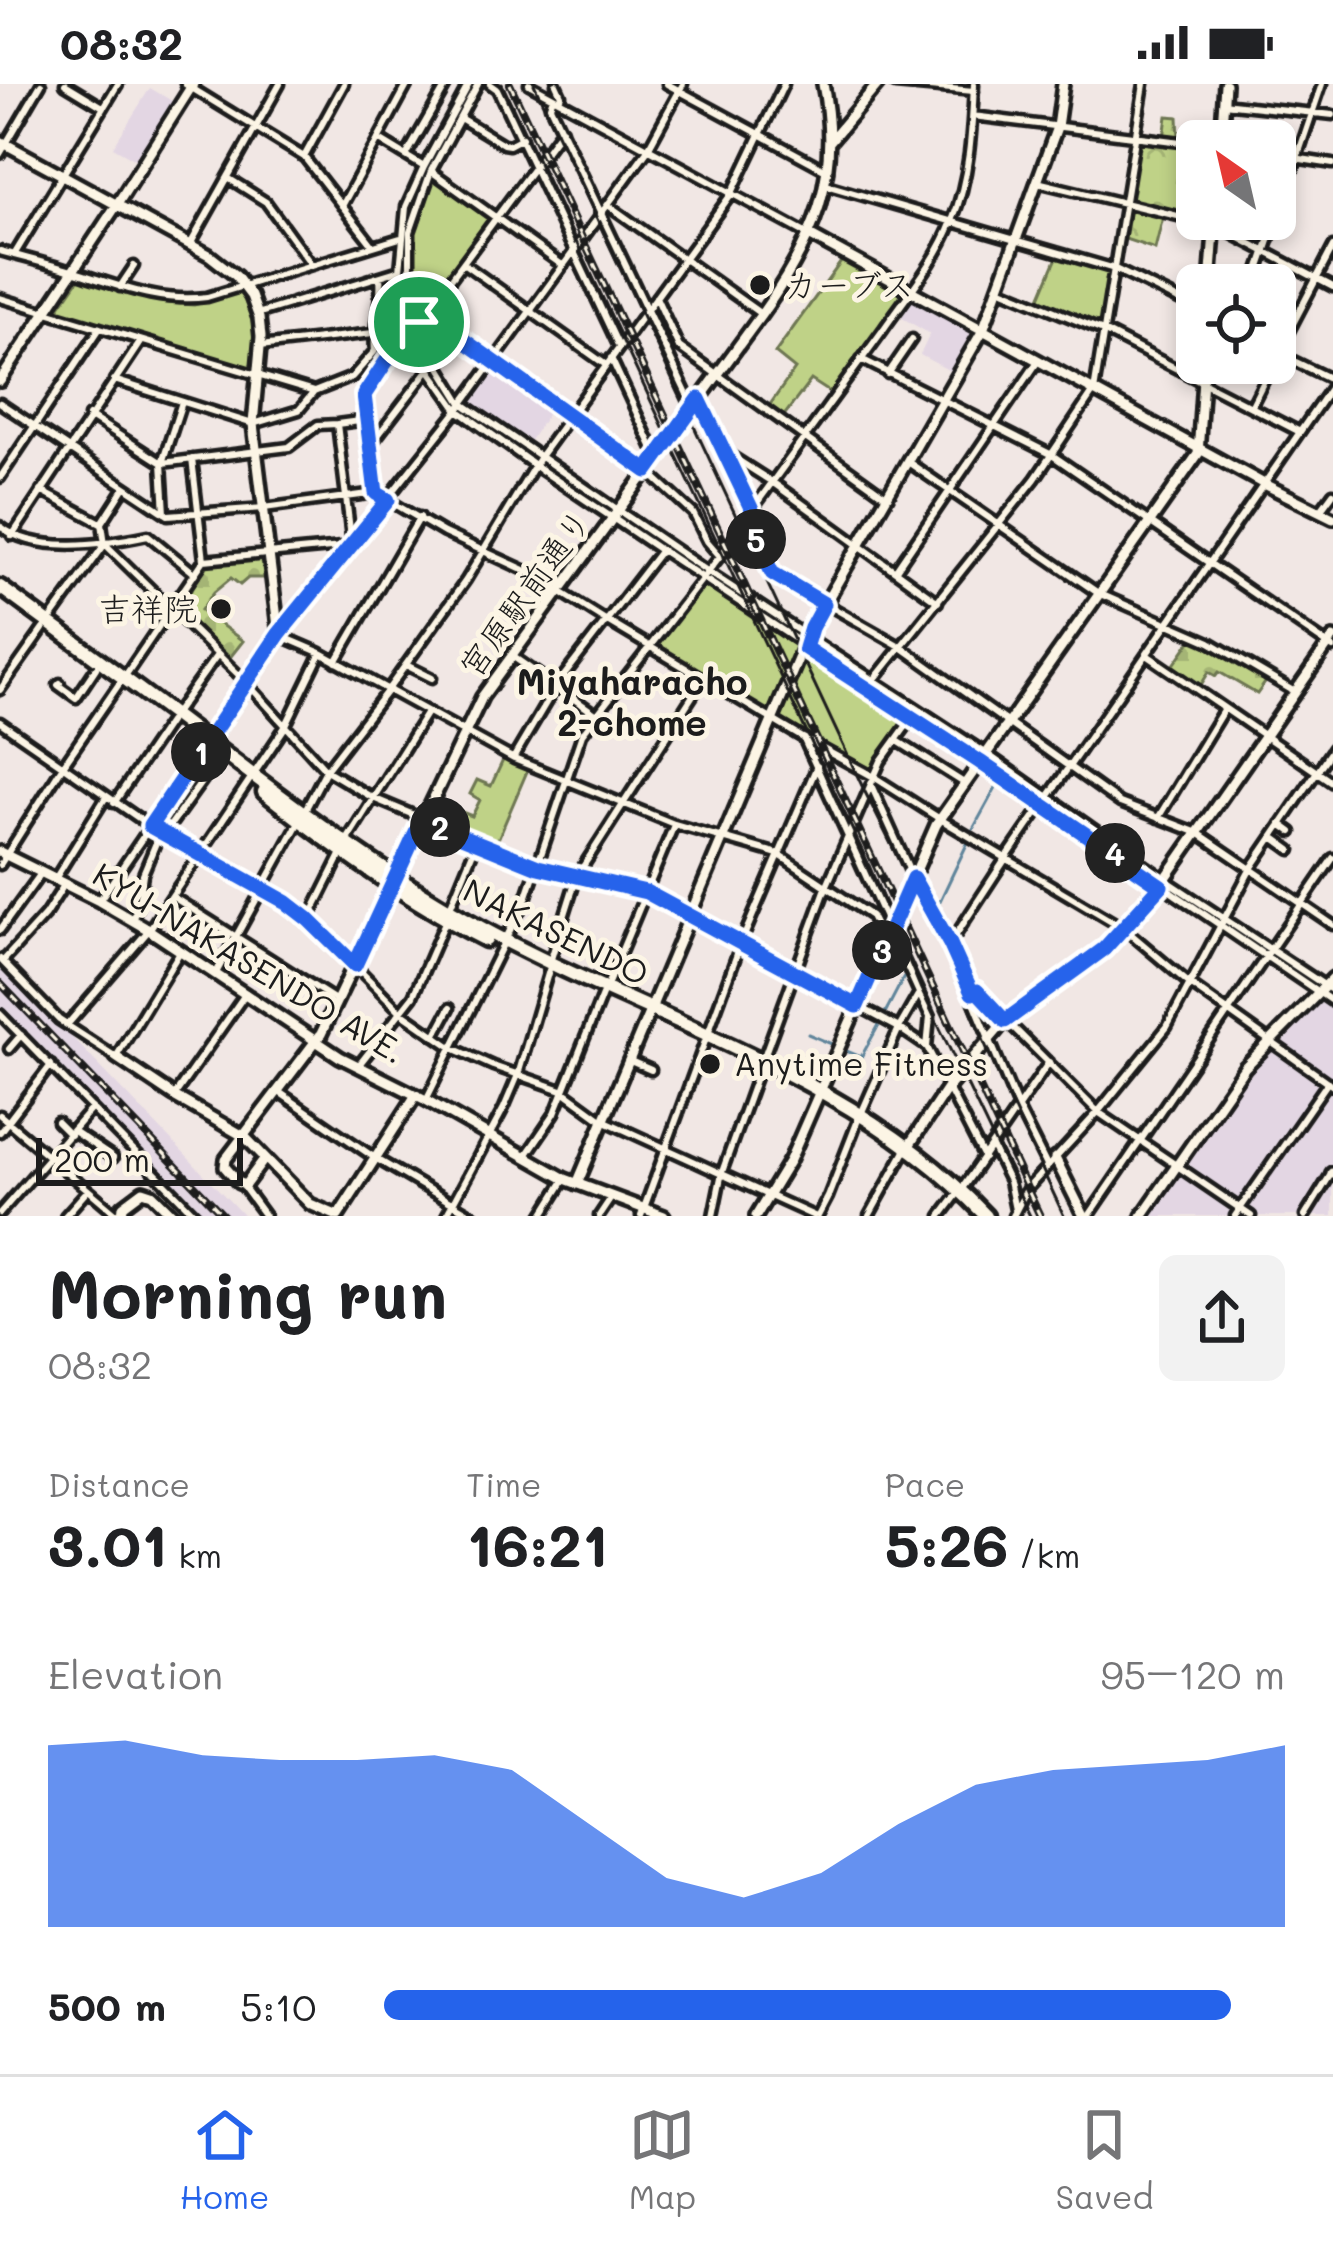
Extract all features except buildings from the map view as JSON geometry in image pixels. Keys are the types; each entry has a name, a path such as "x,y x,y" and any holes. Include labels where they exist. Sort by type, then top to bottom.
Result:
{"highway":[{"name":"NAKASENDO","path":"0,587 96,668 121,682"},
{"name":"NAKASENDO","path":"0,597 394,882 504,944 819,1094 907,1150 986,1216"},
{"name":"NAKASENDO","path":"206,745 218,759 251,778"},
{"name":"NAKASENDO","path":"958,1193 976,1216"}],"street":[{"path":"65,84 104,107"},
{"path":"14,255 118,84"},
{"path":"190,245 280,84"},
{"path":"304,157 344,84"},
{"path":"342,206 409,84"},
{"path":"406,156 447,84"},
{"path":"460,407 414,326 410,232 428,169 469,84"},
{"path":"478,84 406,208 400,270 402,301 430,369 460,407 1163,883 1326,988 1333,1002"},
{"path":"490,84 523,138 619,347"},
{"path":"556,84 561,95 550,106 646,310 752,510"},
{"path":"667,84 681,87 828,171"},
{"path":"216,973 326,770 466,580 537,462 732,193 784,84"},
{"name":"宮原駅前通り","path":"245,1137 316,1041 482,697 791,271 809,235 828,171 830,141 823,84"},
{"path":"830,141 878,84"},
{"path":"106,797 45,915 1,960 68,1025 245,1137 310,1204 339,1216 453,1048 538,867 582,734 748,520 932,261 952,221 965,180 974,88 895,84"},
{"path":"577,1184 824,604 983,330 1057,127 1063,84"},
{"path":"870,685 1000,525 1094,391 1144,84"},
{"path":"1222,120 1225,84"},
{"path":"1322,84 1296,158 1333,164"},
{"path":"39,85 2,147 63,174 225,266 243,285 257,314 260,346 253,424 279,634"},
{"path":"0,381 190,85 304,157 372,244"},
{"path":"534,85 1333,518"},
{"path":"99,901 279,634 460,407 608,205 648,148 681,87"},
{"path":"1223,103 1333,115"},
{"path":"828,115 836,122 849,119"},
{"path":"973,116 1176,142"},
{"path":"460,118 503,144 523,138"},
{"path":"376,493 364,395 562,129"},
{"path":"378,139 562,265"},
{"path":"228,178 266,202 311,264"},
{"path":"1037,182 1176,214"},
{"path":"825,184 1115,269 1176,299"},
{"path":"608,205 761,314"},
{"path":"0,251 145,295 187,300 207,298 402,238"},
{"path":"1245,240 1333,287"},
{"path":"1261,264 1269,240"},
{"path":"1296,318 1333,247"},
{"path":"463,263 608,362 657,457"},
{"path":"120,287 134,266"},
{"path":"257,314 400,270"},
{"path":"114,380 253,424 299,410 314,392 352,376 375,351 380,277"},
{"path":"999,288 1103,331 1176,369"},
{"path":"656,297 679,347 886,496"},
{"path":"0,298 314,392"},
{"path":"426,313 647,471 693,513 719,555"},
{"path":"0,478 100,328"},
{"path":"260,346 373,333"},
{"path":"887,374 912,340"},
{"path":"12,536 141,341"},
{"path":"0,356 13,361"},
{"path":"861,359 1052,455 1331,643 1163,883 1104,949 1005,1021 949,1086 869,1216"},
{"path":"895,571 1039,361"},
{"path":"950,944 1333,382 1296,366"},
{"path":"370,446 430,369"},
{"path":"756,1216 790,1160 940,819 1198,454 1202,384"},
{"path":"1206,384 1300,432"},
{"path":"1251,407 1262,384"},
{"path":"165,513 162,463 182,402"},
{"path":"0,403 165,513 264,508 376,493 444,533 529,572 1125,928 1191,985 1330,1084 1237,1212"},
{"path":"89,416 162,463 289,447 318,425 367,420"},
{"path":"338,424 352,546"},
{"path":"725,452 938,602"},
{"path":"2,858 204,560 192,459"},
{"path":"908,463 1098,593 1210,642 1295,692"},
{"path":"125,487 102,523 105,544 218,653 326,770 373,798 538,867 646,892 899,1028 927,1047 984,1157"},
{"path":"40,491 102,523"},
{"path":"1319,512 1333,494"},
{"path":"615,515 661,550 705,575"},
{"path":"336,662 420,517"},
{"path":"748,520 772,573 900,646 1120,803 1198,833 1333,925"},
{"path":"0,526 27,542 105,544 148,535 194,573"},
{"path":"0,690 105,544"},
{"path":"204,560 352,546"},
{"path":"514,759 556,686 661,550"},
{"path":"279,634 514,759 674,824 778,854 871,916 885,944"},
{"path":"114,803 218,653"},
{"path":"68,1025 149,930 285,727 321,653"},
{"path":"512,656 597,715"},
{"path":"1147,656 1333,783"},
{"path":"406,665 432,679"},
{"path":"60,683 76,698 96,668"},
{"path":"446,1216 518,1075 577,876 704,678"},
{"path":"870,685 912,718 983,759"},
{"path":"1158,818 1224,709"},
{"path":"309,920 344,847 427,713"},
{"path":"712,1216 722,1172 827,885 872,781 912,718"},
{"path":"0,722 114,803 263,888 309,920 401,1012 453,1048 562,1090 603,1120 816,1216 829,1198 859,1117 918,994"},
{"path":"803,738 930,1017 927,1047"},
{"path":"896,740 965,783"},
{"path":"1014,1213 1027,1189 1167,1027 1250,870 1333,748"},
{"path":"132,920 142,874 163,833 218,759"},
{"path":"642,1213 741,943 817,766"},
{"path":"872,781 913,878 972,993 1018,1108 1086,1216 1333,858"},
{"path":"525,1157 549,1125 674,824"},
{"path":"1281,824 1292,832"},
{"path":"1273,837 1291,850"},
{"path":"358,1066 413,996 477,842"},
{"name":"KYU-NAKASENDO AVE.","path":"2,858 99,901 316,1041 565,1179 642,1213 664,1216"},
{"path":"0,930 42,872"},
{"path":"172,896 337,1001"},
{"path":"116,1057 181,950"},
{"path":"1142,1216 1245,1067 1326,988"},
{"path":"972,993 977,991 1098,1112 1237,1212 1251,1216"},
{"path":"174,1096 246,993"},
{"path":"435,1036 450,1008"},
{"path":"0,1014 197,1216"},
{"path":"9,1049 21,1035"},
{"path":"628,1060 651,1070"},
{"path":"941,1216 1049,1062"},
{"path":"0,1132 51,1065"},
{"path":"279,1092 375,1158 474,1216"},
{"path":"0,1214 92,1108"},
{"path":"0,1115 119,1213 143,1191 174,1216"},
{"path":"57,1122 113,1158"},
{"path":"245,1137 225,1164 226,1170 266,1216"},
{"path":"992,1147 1009,1181 1014,1213"},
{"path":"243,1186 265,1158"},
{"path":"1306,1216 1332,1173"},
{"path":"542,1216 565,1179"},
{"path":"64,1216 88,1190"},
{"path":"599,1216 610,1198"}],"shaded area":[{"path":"150,88 172,101 136,160 113,147"},
{"path":"912,295 977,331 954,373 920,355 930,334 897,315"},
{"path":"494,366 552,407 527,445 467,403"},
{"path":"0,964 244,1216 202,1216 142,1155 0,1006"},
{"path":"1333,986 1333,1216 1148,1216 1253,1066"}],"green space":[{"path":"1167,116 1178,117 1176,211 1165,209 1155,249 1125,239 1139,142 1163,145"},
{"path":"433,177 492,218 419,318 412,246"},
{"path":"1058,255 1111,271 1101,327 1039,300"},
{"path":"843,259 907,292 831,393 811,380 783,417 769,406 795,369 775,353"},
{"path":"79,279 166,303 194,305 240,291 254,329 252,369 56,312"},
{"path":"265,556 267,578 248,578 240,585 231,578 201,610 243,641 228,660 176,605 205,563"},
{"path":"703,583 799,647 769,714 657,646"},
{"path":"1192,639 1267,680 1257,694 1219,672 1216,676 1209,672 1199,688 1171,669"},
{"path":"805,652 907,718 870,772 777,717"},
{"path":"504,758 528,769 495,846 451,828 459,811 472,816 480,800 470,794 477,780 491,786"}],"waterway":[{"path":"406,246 413,320 425,354 459,406 979,754"},
{"path":"987,760 1161,880"},
{"path":"972,831 1000,780"},
{"path":"937,907 968,842"},
{"path":"884,1015 904,977"},
{"path":"844,1050 861,1057 880,1023"},
{"path":"808,1034 834,1045"}],"tram line":[{"path":"502,84 1030,1216"},
{"path":"534,84 864,790 953,968 1064,1216"}],"railway":[{"path":"510,84 1040,1216"},
{"path":"0,983 224,1216"}],"place":[{"name":"カーブス","path":"760,285"},
{"name":"吉祥院","path":"221,609"},
{"name":"Anytime Fitness","path":"710,1064"}],"district":[{"name":"Miyaharacho 2-chome","path":"632,702"}],"route":[{"path":"426,313 647,471 699,399 752,510 748,520 772,573 824,604 805,648 1161,886 1104,949 1005,1021 977,991 972,993 913,878 857,1006 646,892 538,867 422,820 355,965 286,902 150,826 279,634 388,500 376,493 364,395 407,330 419,322 426,313"}]}
